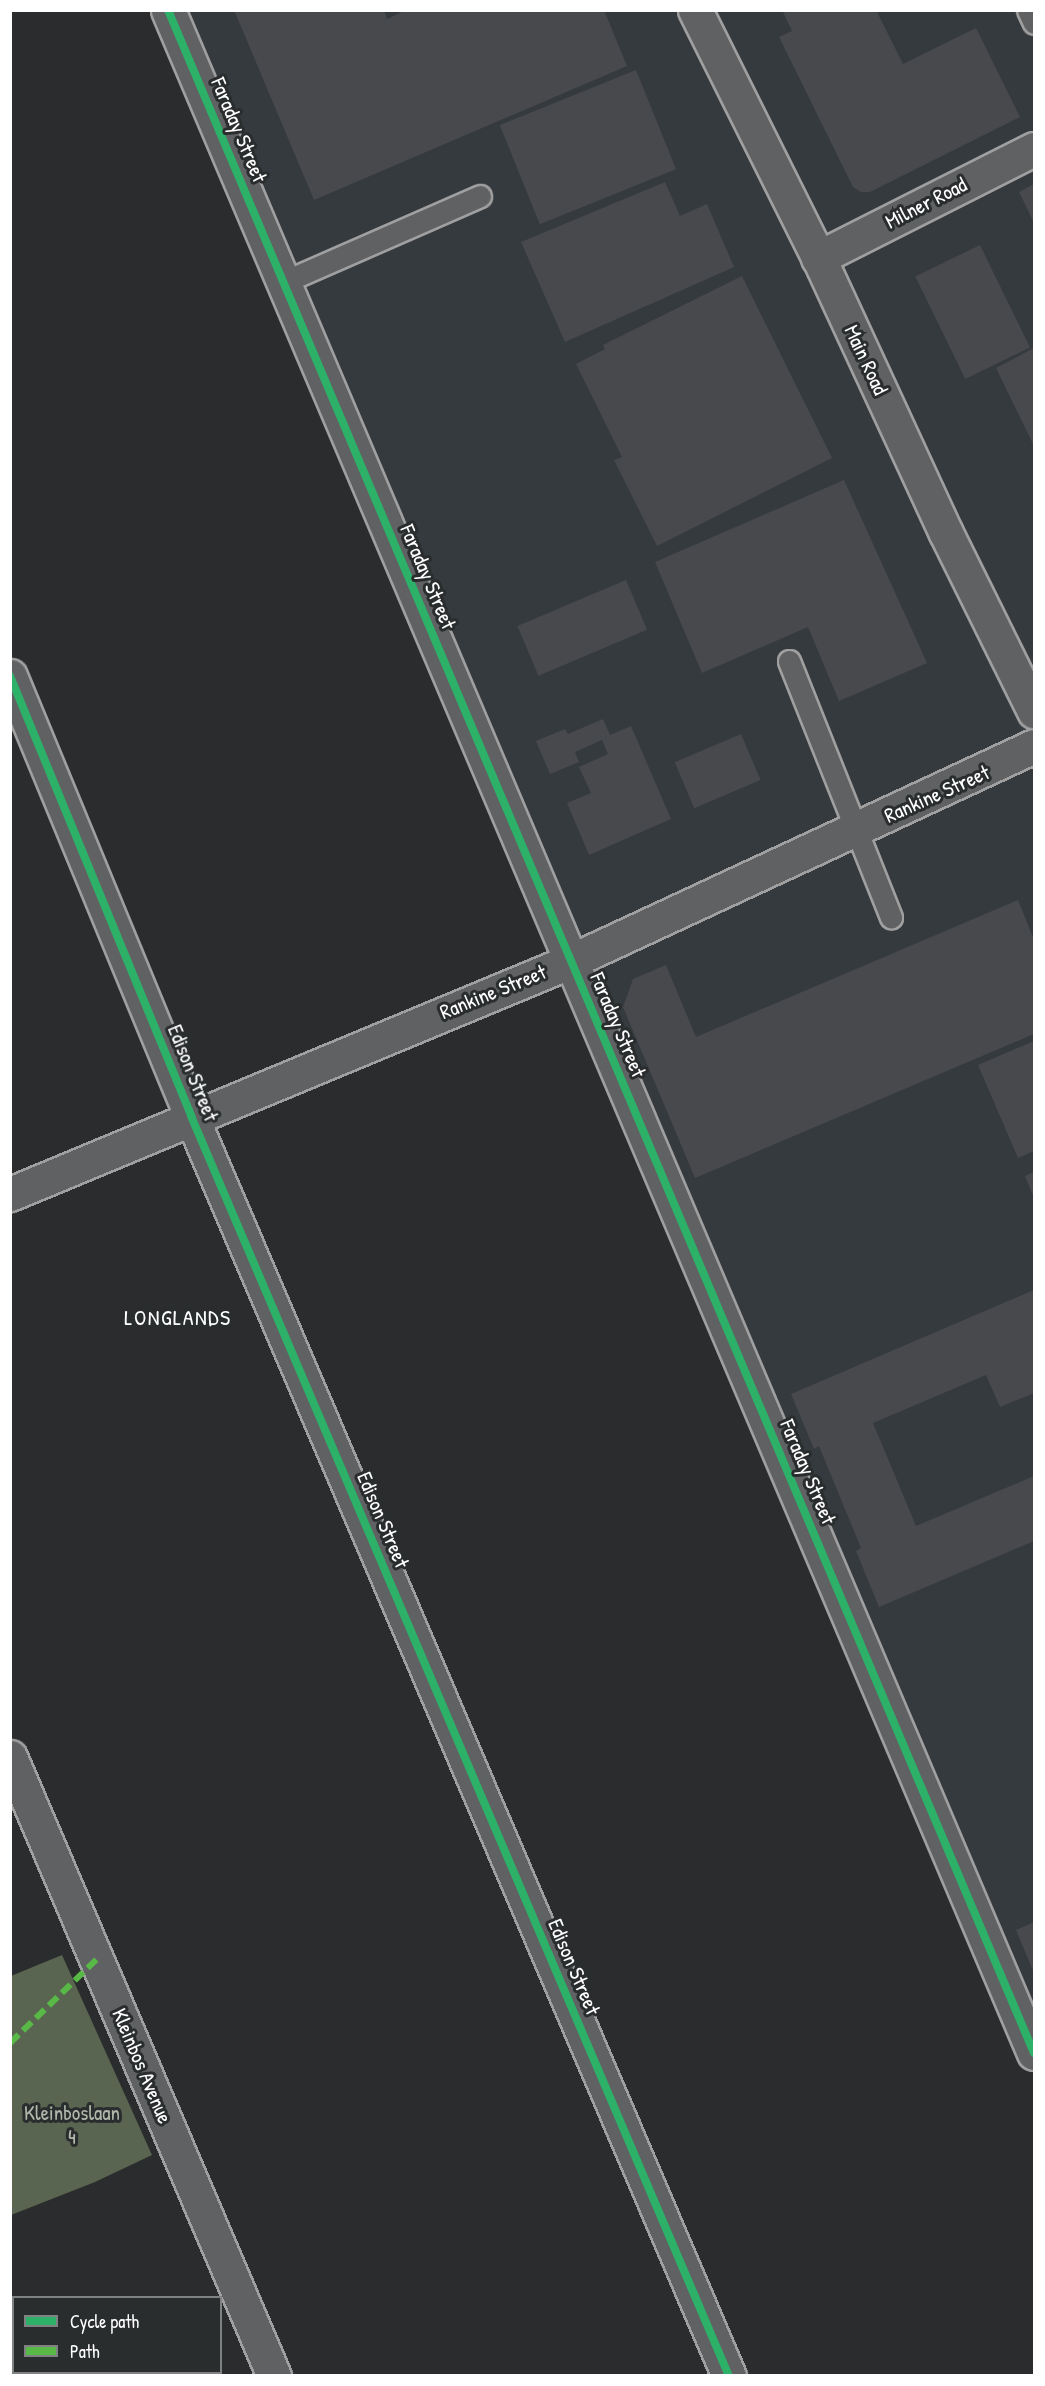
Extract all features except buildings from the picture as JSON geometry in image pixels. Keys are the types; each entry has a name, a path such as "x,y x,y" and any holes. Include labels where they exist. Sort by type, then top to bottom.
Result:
{"street":[{"name":"Faraday Street","path":"168,10 1035,2053"},
{"name":"Main Road","path":"695,10 818,258 946,533 1035,711"},
{"name":"Milner Road","path":"818,258 1035,149"},
{"name":"Edison Street","path":"10,675 191,1116 729,2376"},
{"name":"Rankine Street","path":"10,1194 191,1116 571,961 1035,746"},
{"name":"Kleinbos Avenue","path":"10,1757 274,2376"}],"lane":[{"path":"1028,10 1035,23"},
{"path":"284,282 480,196"},
{"path":"789,661 891,918"}],"shaded area":[{"path":"164,11 1034,11 1034,2052"}],"green space":[{"name":"Kleinboslaan 4","path":"62,1955 152,2155 95,2182 11,2215 11,1976"}],"marked path":[{"path":"10,2043 96,1960"}],"cycle path":[{"path":"168,10 1034,2053"},
{"path":"10,676 191,1116 729,2376"}],"district":[{"name":"LONGLANDS","path":"178,1318"}]}
